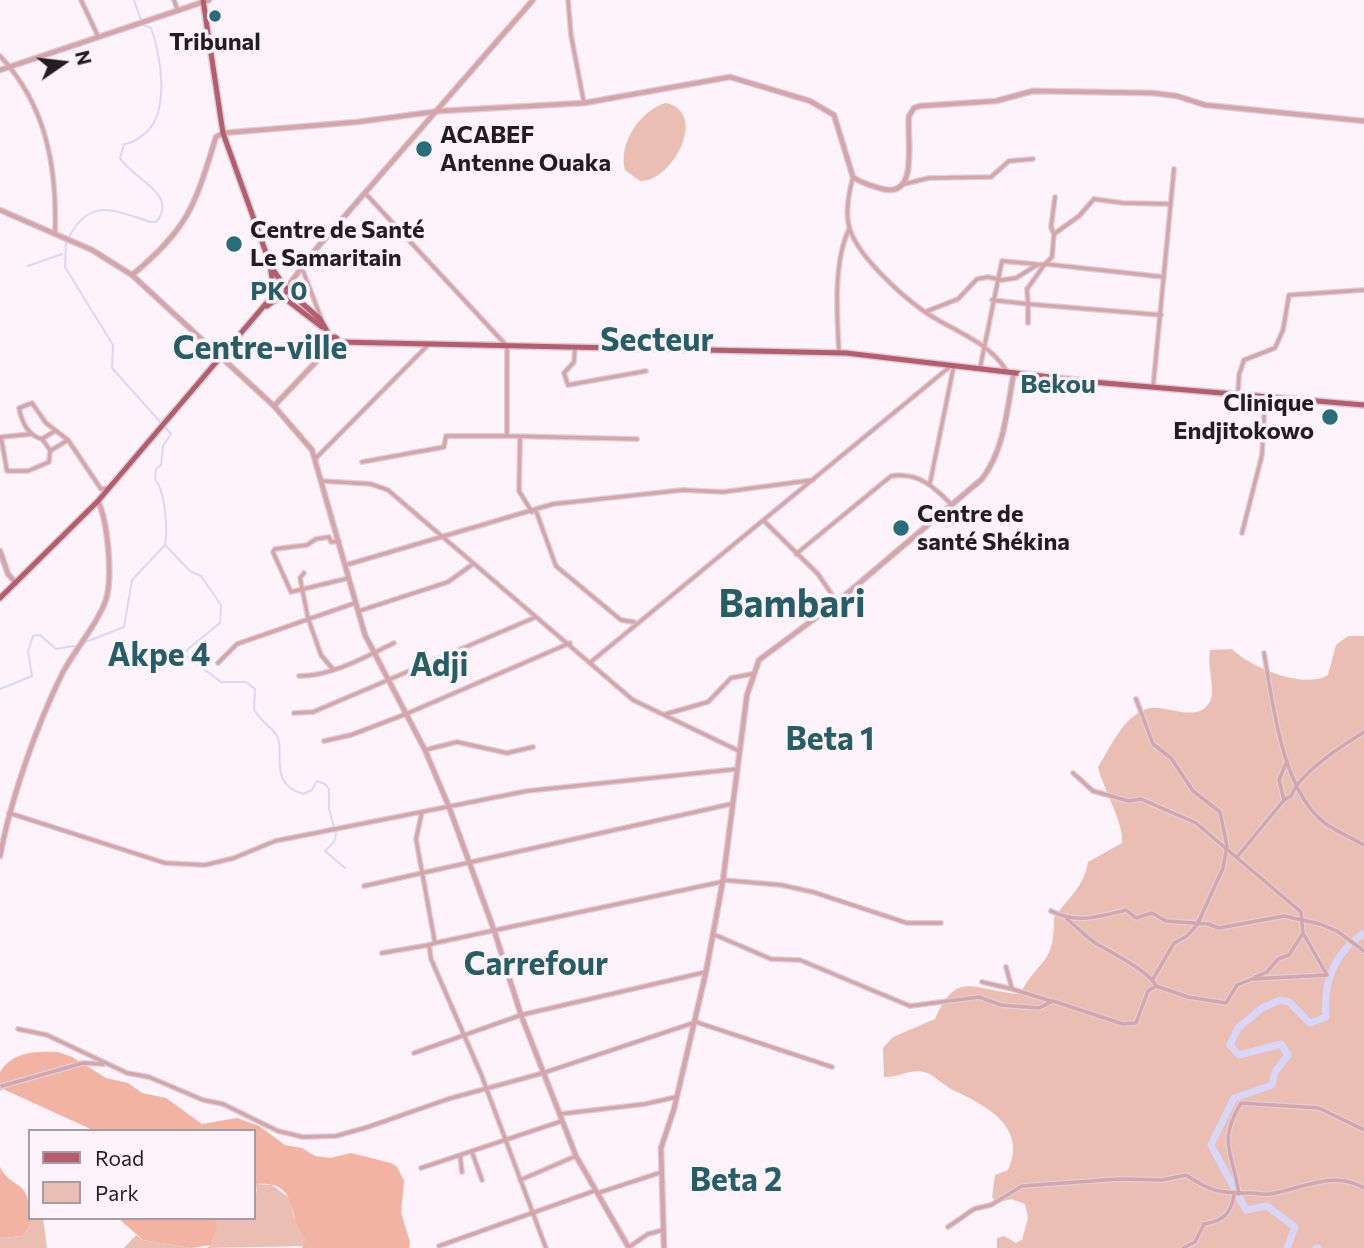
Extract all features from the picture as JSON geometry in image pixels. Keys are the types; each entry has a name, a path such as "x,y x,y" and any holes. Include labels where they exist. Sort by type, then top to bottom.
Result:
{"main road":[{"path":"205,1 223,132 270,264 282,290 318,321 333,342 430,342 839,353 1153,388 1364,405"},
{"path":"270,264 282,290"},
{"path":"0,598 98,501 154,431 282,290"}],"street":[{"path":"81,0 98,36"},
{"path":"282,290 440,111 533,0"},
{"path":"568,0 571,35 584,103"},
{"path":"175,1 178,11"},
{"path":"0,70 205,1"},
{"path":"0,56 41,116 56,209 55,234"},
{"path":"132,275 156,255 182,226 194,207 216,137 223,132 357,122 440,111 584,103 730,77 743,78 810,100 834,115 853,177 848,212 849,229 843,242 837,299 839,353"},
{"path":"904,184 909,168 909,116 914,108 920,106 970,104 1033,91 1153,93 1177,96 1205,105 1364,121"},
{"path":"853,177 887,191 929,178 991,177 1009,161 1033,159"},
{"path":"1153,388 1174,169"},
{"path":"366,194 506,344 507,436"},
{"path":"1028,323 1027,289 1053,252 1054,234 1051,227 1055,197"},
{"path":"1054,234 1079,216 1094,199 1170,204"},
{"path":"0,210 55,234 132,275 156,294 274,406 316,458 365,635 425,750 449,807 494,930 521,1015 576,1156 629,1247 648,1234 663,1230"},
{"path":"849,229 886,281 952,330 984,345 1006,370"},
{"path":"980,368 1002,261 1164,277"},
{"path":"925,312 958,299 977,279 988,276 998,279 1016,278 1037,265"},
{"path":"302,268 317,301 318,321"},
{"path":"1238,396 1239,375 1244,360 1270,351 1278,344 1289,295 1364,290"},
{"path":"992,300 1160,315"},
{"path":"274,406 333,342"},
{"path":"316,458 430,342"},
{"path":"575,347 574,362 564,373 568,385 646,371"},
{"path":"592,661 636,622 764,521 953,365"},
{"path":"930,484 953,365"},
{"path":"664,1248 659,1173 661,1148 696,1022 706,972 752,674 759,660 837,602 982,478 993,464 1014,371"},
{"path":"1242,533 1262,455 1265,398"},
{"path":"32,434 0,437 6,471 38,467 49,462 50,450 42,439 32,434 24,425 19,408 32,403 55,432 68,440 101,489 108,488"},
{"path":"42,439 55,432"},
{"path":"362,462 444,447 446,436 637,439"},
{"path":"520,438 519,491 534,511 556,566 621,620 636,622"},
{"path":"50,450 68,440"},
{"path":"796,554 891,476 912,475 930,484 951,504"},
{"path":"346,565 562,502 654,495 683,490 723,492 813,480"},
{"path":"322,481 380,486 592,661 633,700 739,751"},
{"path":"0,856 9,813 41,723 62,674 107,597 106,526 98,501"},
{"path":"764,521 829,587 837,602"},
{"path":"339,541 331,542 329,537 307,545 274,550 277,566 291,592 349,578"},
{"path":"0,551 8,574 16,583"},
{"path":"359,611 448,582 473,564"},
{"path":"304,573 300,578 308,618 321,655 332,668"},
{"path":"218,663 237,644 356,603"},
{"path":"293,713 313,712 536,617"},
{"path":"299,676 314,676 376,655 394,643"},
{"path":"324,741 351,735 406,714 570,643"},
{"path":"1264,653 1287,761 1295,784 1303,799 1325,823 1364,845"},
{"path":"666,714 708,702 731,678 752,674"},
{"path":"1136,699 1153,744 1171,758 1193,791 1220,812 1227,846 1223,869 1197,925 1187,936 1174,943 1153,979"},
{"path":"1238,857 1284,800 1291,796 1295,784 1338,748 1364,732"},
{"path":"425,750 457,742 507,752 533,747"},
{"path":"1284,800 1279,780 1287,761"},
{"path":"9,813 102,844 182,866 224,860 275,841 340,827 565,786 605,785 737,769"},
{"path":"1073,773 1093,791 1129,801 1141,799 1196,823 1202,831 1227,846 1301,912 1303,933 1327,975 1252,979"},
{"path":"364,886 731,804"},
{"path":"422,812 416,839 435,943"},
{"path":"382,953 722,881 781,885 813,892 900,922 941,923"},
{"path":"1066,918 1086,920 1126,910 1136,918 1152,913 1166,921 1236,928 1246,922 1266,922 1284,916 1320,924 1337,931 1364,951"},
{"path":"1051,911 1066,918 1098,944 1112,950 1127,964 1153,979 1156,986 1188,997 1226,1003 1237,985 1267,972 1278,959 1289,955 1303,933"},
{"path":"713,934 771,959 800,960 910,1006 979,997 1001,1005 1039,1008 1053,1001"},
{"path":"429,945 445,996 465,1034 546,1248"},
{"path":"1006,967 1013,989"},
{"path":"414,1053 521,1015 706,972"},
{"path":"982,982 1013,989 1123,1024 1136,1023 1148,991 1156,986"},
{"path":"18,1029 47,1035 127,1073 149,1077 204,1100 223,1104 278,1131 303,1137 352,1132 696,1022 832,1067"},
{"path":"2,1086 83,1063 105,1064"},
{"path":"421,1168 506,1141 561,1117 676,1097"},
{"path":"1183,1248 1195,1242 1203,1224 1219,1221 1231,1210 1237,1195 1237,1173 1227,1147 1228,1125 1241,1103 1319,1108 1364,1130"},
{"path":"472,1152 482,1172 482,1180"},
{"path":"460,1156 462,1172"},
{"path":"520,1180 576,1156"},
{"path":"439,1246 595,1192 659,1173"},
{"path":"948,1227 975,1209 991,1205 1022,1186 1119,1179 1162,1180 1186,1175 1203,1186 1237,1195 1268,1195 1295,1186 1350,1179 1364,1188"}],"green space":[{"path":"666,103 679,109 685,120 681,146 663,171 652,179 640,181 625,170 628,139 640,120 656,107"},
{"path":"1348,636 1364,636 1364,1248 997,1248 997,1238 1004,1236 1016,1243 1022,1240 1028,1218 1025,1204 1011,1199 997,1203 992,1197 995,1175 1008,1170 1013,1155 1013,1142 1008,1131 1001,1120 980,1104 927,1073 916,1071 884,1077 883,1048 893,1037 935,1019 951,993 960,988 980,987 1020,994 1049,953 1054,918 1079,885 1088,862 1122,843 1117,816 1098,767 1130,719 1146,709 1190,713 1206,707 1212,695 1210,650 1232,649 1251,663 1278,674 1305,680 1318,679 1328,675 1336,645"},
{"path":"257,1184 272,1185 292,1200 293,1215 307,1239 305,1246 207,1248 214,1238 216,1220 256,1220"},
{"path":"34,1220 43,1220 47,1248 0,1248 0,1238 23,1236"},
{"path":"136,1235 143,1240 191,1248 124,1248"}],"shaded area":[{"path":"33,1052 58,1052 72,1057 106,1078 128,1083 142,1093 166,1098 202,1124 237,1118 259,1126 285,1145 302,1148 315,1156 330,1158 351,1153 391,1163 397,1167 404,1181 401,1213 410,1242 409,1248 302,1248 306,1239 287,1195 280,1188 271,1185 257,1184 256,1191 256,1129 91,1129 3,1089 0,1091 0,1072 5,1065 18,1056"},
{"path":"0,1167 24,1190 28,1200 28,1220 34,1220 23,1236 0,1238"},
{"path":"120,1220 216,1220 217,1230 211,1245 191,1248 143,1240"}],"waterway":[{"path":"134,0 141,20"},
{"path":"69,237 77,224 95,211 115,211 151,222 156,222 162,212 162,203 152,187 120,158 124,144 136,140 152,126 160,100 160,69 155,40 151,28 143,25"},
{"path":"66,242 65,267 113,345 112,368 171,434 163,446 161,465 156,469 155,480 165,511 165,545 190,571 201,576 221,605 220,623 188,649 185,655 221,682 246,682 255,689 254,709 279,741 281,774 285,782 303,794 312,790 317,781 329,789 329,809 336,834 334,842 325,851 345,868"},
{"path":"28,266 62,254"},
{"path":"83,643 124,627 132,580 165,545"},
{"path":"0,689 32,676 28,651 33,636 40,635 56,649 74,646"},
{"path":"1287,1248 1295,1227 1267,1206 1246,1210 1211,1145 1234,1098 1272,1085 1275,1072 1288,1055 1281,1044 1239,1055 1230,1045 1238,1028 1262,1008 1280,1000 1289,1002 1310,1023 1326,1017 1326,992 1333,969 1345,950 1364,933"}],"place":[{"name":"Tribunal","path":"215,16"},
{"name":"ACABEF Antenne Ouaka","path":"424,149"},
{"name":"Centre de Santé Le Samaritain","path":"234,244"},
{"name":"Clinique Endjitokowo","path":"1330,417"},
{"name":"Centre de santé Shékina","path":"901,528"}],"district":[{"name":"PK 0","path":"279,291"},
{"name":"Secteur","path":"657,340"},
{"name":"Centre-ville","path":"260,348"},
{"name":"Bekou","path":"1058,384"},
{"name":"Bambari","path":"792,604"},
{"name":"Akpe 4","path":"159,655"},
{"name":"Adji","path":"439,665"},
{"name":"Beta 1","path":"830,739"},
{"name":"Carrefour","path":"536,964"},
{"name":"Beta 2","path":"736,1180"}]}
